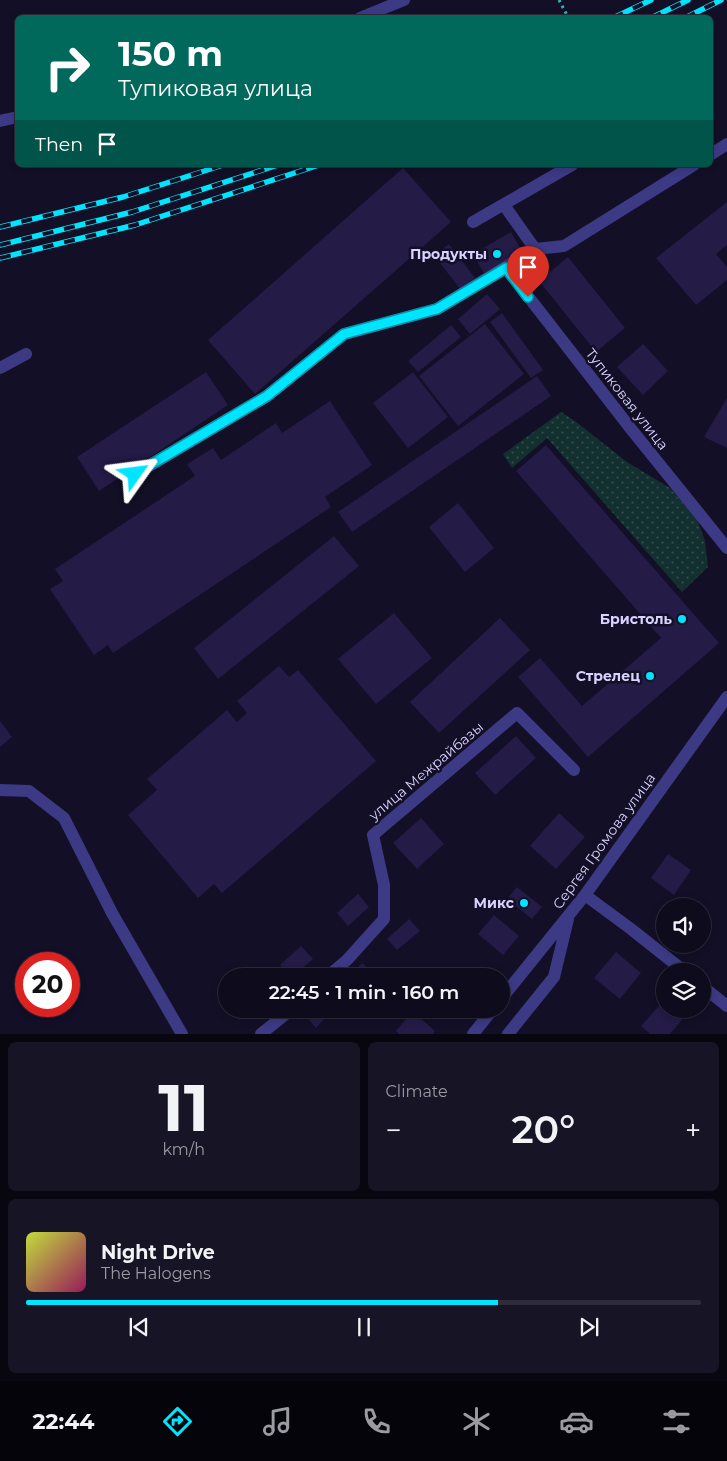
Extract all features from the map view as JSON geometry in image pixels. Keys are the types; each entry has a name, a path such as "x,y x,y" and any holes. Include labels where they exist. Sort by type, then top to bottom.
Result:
{"street":[{"path":"367,15 404,0"},
{"path":"0,121 15,118"},
{"path":"713,153 727,144"},
{"path":"473,222 569,167"},
{"path":"135,474 267,396 344,334 437,309 535,249 564,246 691,167"},
{"path":"504,205 535,249"},
{"name":"Тупиковая улица","path":"506,268 631,429 727,548"},
{"path":"0,368 26,354"},
{"name":"Сергея Громова улица","path":"510,988 585,895 727,697"},
{"name":"улица Межрайбазы","path":"338,968 384,919 384,886 373,835 517,713 574,770"},
{"path":"0,790 30,791 64,818 112,912 182,1034"},
{"path":"585,895 674,963"},
{"path":"508,1034 554,977 569,914"},
{"path":"711,993 727,1006"},
{"path":"262,1034 281,1018"},
{"path":"473,1034 486,1018"}],"path":[{"path":"559,0 567,15"}],"green space":[{"path":"561,412 627,462 670,488 697,519 705,541 708,567 682,592 547,438 512,468 503,454"}],"building":[{"path":"403,168 451,222 255,394 208,340"},
{"path":"727,202 727,245 716,254 727,267 727,280 696,305 656,258"},
{"path":"511,232 522,251 484,273 473,254"},
{"path":"449,244 475,278 460,289 434,255"},
{"path":"568,257 625,328 596,352 539,281"},
{"path":"487,294 500,309 470,334 458,319"},
{"path":"502,313 543,370 531,378 490,322"},
{"path":"485,324 524,374 458,426 419,376"},
{"path":"451,325 461,337 418,372 408,361"},
{"path":"643,344 668,371 643,395 617,367"},
{"path":"206,372 228,405 99,491 77,457"},
{"path":"413,372 448,417 408,448 373,403"},
{"path":"537,376 551,396 352,532 338,512"},
{"path":"727,398 727,448 704,437"},
{"path":"330,401 372,465 325,497 331,507 113,653 108,645 94,655 50,589 63,581 55,569 195,476 187,464 213,448 221,460 276,423 282,433"},
{"path":"546,445 719,643 588,757 518,677 540,658 582,706 661,638 516,471"},
{"path":"458,503 494,548 465,572 429,527"},
{"path":"334,536 359,566 218,679 194,648"},
{"path":"394,613 432,658 376,704 338,659"},
{"path":"500,618 530,650 439,733 410,702"},
{"path":"279,666 289,677 298,670 376,761 222,893 214,884 198,898 128,815 157,790 147,779 227,710 237,722 247,713 237,701"},
{"path":"0,721 12,737 0,747"},
{"path":"516,736 536,758 495,795 475,773"},
{"path":"559,813 585,837 556,869 530,846"},
{"path":"421,818 444,844 417,869 393,843"},
{"path":"668,854 691,870 674,895 651,878"},
{"name":"Микс","path":"517,887 542,907 532,919 507,899"},
{"path":"358,894 369,907 348,926 337,913"},
{"path":"494,915 519,936 503,955 478,934"},
{"path":"409,919 420,931 397,950 387,939"},
{"path":"301,946 313,959 302,968 283,968 280,965"},
{"path":"616,952 641,973 620,999 594,978"},
{"path":"362,963 367,968 357,968"},
{"path":"656,1009 656,1018 683,1018 670,1034 650,1034 641,1026"},
{"path":"308,1018 325,1018 316,1028"},
{"path":"407,1018 421,1018 435,1031 433,1034 399,1034 396,1031"}],"railway":[{"path":"619,15 651,0"},
{"path":"657,15 688,0"},
{"path":"691,15 721,0"},
{"path":"0,227 123,197 217,167"},
{"path":"0,245 132,212 272,167"},
{"path":"0,258 135,225 313,167"}],"place":[{"name":"Продукты","path":"497,254"},
{"name":"Бристоль","path":"682,619"},
{"name":"Стрелец","path":"650,676"},
{"name":"Микс","path":"524,903"}],"route":[{"path":"135,474 267,396 344,334 437,309 506,268 528,297"}]}
